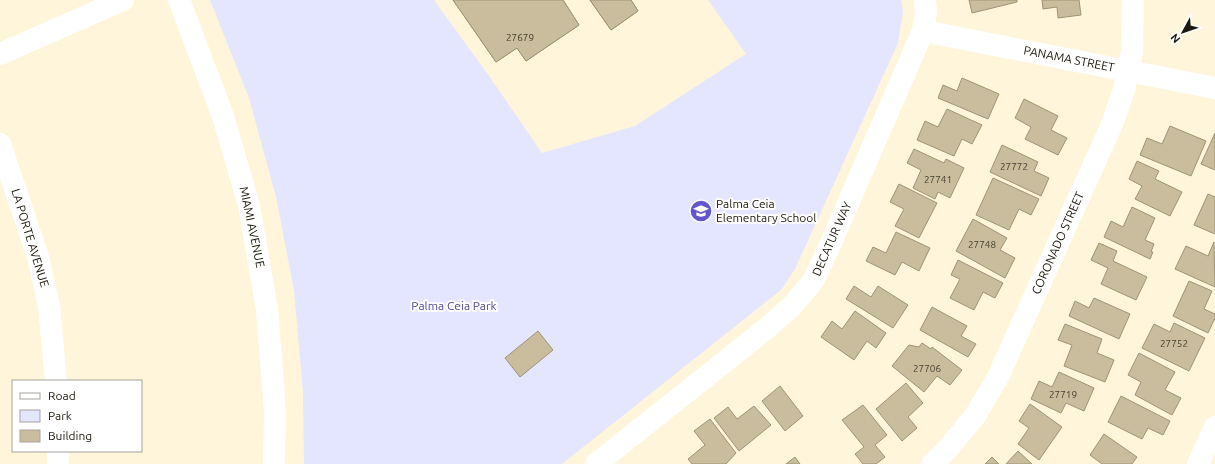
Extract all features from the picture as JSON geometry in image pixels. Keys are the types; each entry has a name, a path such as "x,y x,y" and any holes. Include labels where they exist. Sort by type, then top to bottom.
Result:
{"street":[{"path":"0,54 123,0"},
{"name":"MIAMI AVENUE","path":"179,0 224,116 249,206 267,309 275,412 274,464"},
{"name":"DECATUR WAY","path":"596,464 767,328 792,306 813,281 924,31 926,12 925,0"},
{"name":"CORONADO STREET","path":"932,464 945,452 975,416 998,376 1112,124 1124,90 1132,52 1133,0"},
{"name":"PANAMA STREET","path":"924,31 1215,88"},
{"name":"LA PORTE AVENUE","path":"0,144 38,257 49,306 56,380"},
{"path":"1198,464 1215,427"},
{"path":"58,452 58,464"}],"green space":[{"name":"Palma Ceia Park","path":"210,0 434,0 542,153 635,126 746,54 708,0 901,0 903,11 898,43 795,269 781,290 562,464 304,464 303,392 294,290 276,197 249,98"}],"building":[{"path":"453,0 494,0 528,51 547,38 522,0 563,0 579,25 526,61 517,48 496,62"},
{"path":"453,0 563,0 579,25 526,61 517,48 496,62"},
{"path":"590,0 631,0 638,11 611,30"},
{"path":"590,0 631,0 638,11 611,30"},
{"path":"969,0 1017,0 1017,2 972,13"},
{"path":"1042,0 1079,0 1081,15 1058,18 1057,7 1043,9"},
{"path":"962,78 999,94 988,119 938,98 943,85 957,91"},
{"path":"1024,99 1058,116 1051,130 1067,138 1058,155 1025,139 1031,127 1015,118"},
{"path":"947,109 982,125 972,144 962,139 954,156 917,140 925,121 938,127"},
{"path":"1170,126 1206,141 1191,176 1140,155 1147,138 1162,144"},
{"path":"1215,133 1215,170 1201,164"},
{"path":"1002,145 1038,162 1034,171 1049,178 1041,196 990,172"},
{"path":"914,149 944,163 946,159 964,168 950,198 938,192 935,199 913,188 921,170 907,163"},
{"path":"1137,161 1159,171 1155,179 1182,192 1170,216 1135,199 1142,186 1129,179"},
{"path":"993,178 1039,199 1031,215 1019,209 1009,230 976,215"},
{"path":"899,184 937,203 919,238 895,226 904,209 890,202"},
{"path":"1208,194 1215,197 1215,234 1194,225"},
{"path":"1132,207 1155,218 1145,240 1154,244 1150,259 1104,237 1111,221 1123,227"},
{"path":"973,219 1007,238 1000,250 1015,258 1005,278 956,251"},
{"path":"896,232 930,248 919,271 902,262 895,275 866,261 873,247 886,253"},
{"path":"1214,242 1215,287 1175,269 1186,246 1208,256"},
{"path":"1099,243 1117,251 1113,261 1147,277 1136,300 1101,284 1108,268 1091,260"},
{"path":"958,260 1003,283 995,298 983,292 974,310 950,298 960,279 951,275"},
{"path":"1189,281 1212,291 1204,309 1215,314 1215,318 1208,333 1173,316"},
{"path":"854,286 871,297 878,286 908,305 893,328 846,299"},
{"path":"1094,298 1130,314 1119,339 1069,316 1075,301 1089,308"},
{"path":"932,307 967,326 961,336 976,344 968,357 920,330"},
{"path":"855,311 886,333 876,348 867,341 854,360 821,337 832,321 842,329"},
{"path":"1174,323 1205,338 1189,371 1142,348 1154,324 1170,332"},
{"path":"1065,324 1102,339 1097,353 1114,360 1105,382 1064,366 1072,345 1058,340"},
{"path":"538,331 553,350 520,377 505,358"},
{"path":"922,343 931,349 932,347 962,370 950,385 937,376 924,392 892,366 909,345 919,347"},
{"path":"1139,353 1175,372 1165,390 1181,398 1172,415 1135,395 1141,382 1128,375"},
{"path":"1059,372 1094,388 1084,411 1066,403 1061,413 1031,399 1039,381 1052,387"},
{"path":"906,383 923,403 908,417 917,428 902,441 876,409"},
{"path":"780,386 803,416 785,431 762,401"},
{"path":"1121,396 1170,421 1163,435 1148,428 1142,439 1108,422"},
{"path":"1030,404 1062,427 1039,460 1018,444 1029,428 1019,421"},
{"path":"863,405 887,435 875,445 885,457 876,464 863,464 855,454 864,447 842,420"},
{"path":"754,406 771,425 739,451 714,418 728,407 737,419"},
{"path":"710,419 736,453 726,464 692,464 688,459 705,445 694,431"},
{"path":"1104,434 1137,457 1132,464 1102,464 1090,455"},
{"path":"1018,451 1032,464 1006,464"},
{"path":"795,457 800,464 786,464"},
{"path":"992,457 999,464 985,464"}],"place":[{"name":"Palma Ceia Elementary School","path":"701,211"}]}
